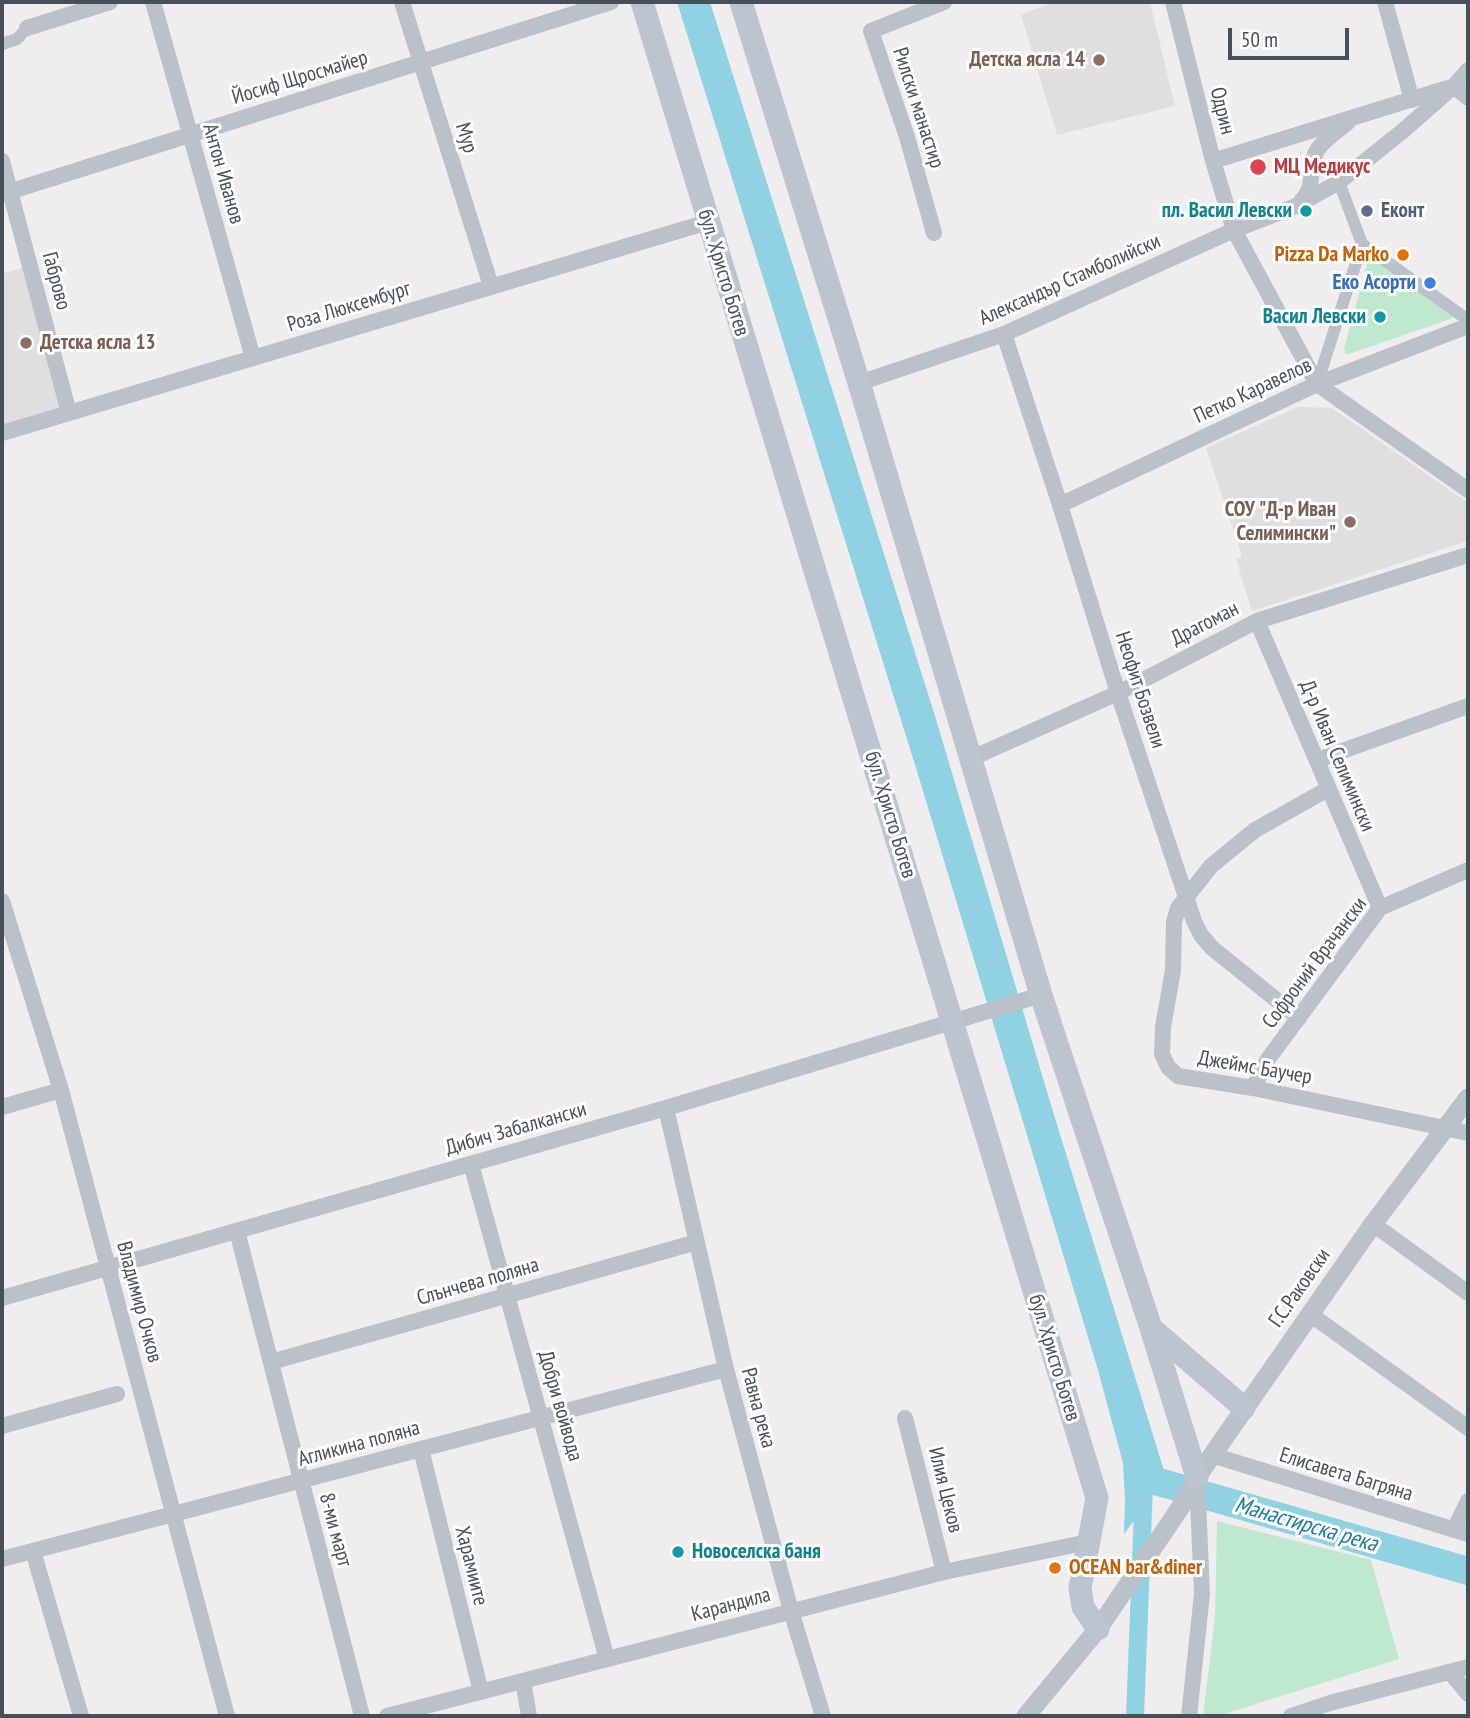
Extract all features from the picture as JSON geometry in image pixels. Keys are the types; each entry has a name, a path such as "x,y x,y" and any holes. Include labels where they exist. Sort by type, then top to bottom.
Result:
{"main road":[{"name":"бул. Христо Ботев","path":"642,2 1097,1498 1080,1588 1083,1607 1102,1622"},
{"path":"741,2 859,383 1041,995 1151,1328 1197,1477"},
{"path":"1151,1328 1244,1408"}],"street":[{"path":"2,44 17,39 27,28 110,2"},
{"name":"Антон Иванов","path":"153,2 253,358"},
{"name":"Мур","path":"402,2 491,286"},
{"name":"Йосиф Щросмайер","path":"6,193 611,2"},
{"name":"Рилски манастир","path":"934,233 871,31 944,2"},
{"name":"Одрин","path":"1173,2 1213,161 1234,230 1317,384"},
{"path":"1385,2 1412,100"},
{"name":"Александър Стамболийски","path":"859,383 1004,334 1234,230 1294,207 1339,182 1404,130 1468,70"},
{"path":"1213,161 1454,86 1468,98"},
{"path":"1294,207 1310,191 1312,163 1320,146 1353,118"},
{"name":"Габрово","path":"2,161 6,193 69,413"},
{"path":"1339,182 1362,244 1468,320"},
{"name":"Роза Люксембург","path":"2,433 708,222"},
{"path":"1362,244 1317,384 1468,490"},
{"name":"Петко Каравелов","path":"1060,505 1317,384 1468,326"},
{"name":"Неофит Бозвели","path":"1004,334 1194,921 1212,948 1299,1018"},
{"name":"Драгоман","path":"972,758 1118,693 1257,621 1468,555"},
{"name":"Д-р Иван Селимински","path":"1257,621 1380,908"},
{"path":"1317,760 1468,706"},
{"name":"Джеймс Баучер","path":"1328,789 1255,830 1210,866 1178,908 1174,922 1172,970 1163,1027 1162,1054 1168,1067 1178,1076 1253,1088 1468,1133"},
{"name":"Софроний Врачански","path":"1253,1088 1268,1059 1380,908 1468,870"},
{"name":"Владимир Очков","path":"2,901 6,929 61,1090 141,1387 172,1515 228,1716"},
{"name":"Дибич Забалкански","path":"2,1298 666,1108 1041,995"},
{"path":"2,1107 61,1090"},
{"name":"Г.С.Раковски","path":"1034,1714 1102,1622 1182,1505 1197,1477 1373,1224 1468,1098"},
{"name":"Равна река","path":"666,1108 726,1369 791,1611 823,1716"},
{"name":"Добри войвода","path":"471,1164 607,1659"},
{"path":"1373,1224 1468,1293"},
{"name":"8-ми март","path":"237,1231 362,1716"},
{"name":"Слънчева поляна","path":"271,1362 697,1242"},
{"path":"1310,1314 1468,1428"},
{"name":"Агликина поляна","path":"2,1559 726,1369"},
{"path":"2,1426 117,1394"},
{"name":"Илия Цеков","path":"905,1418 944,1572"},
{"name":"Харамиите","path":"421,1449 481,1692"},
{"name":"Елисавета Багряна","path":"1212,1455 1461,1532"},
{"path":"1189,1716 1202,1594 1197,1477"},
{"path":"1461,1532 1468,1501"},
{"name":"Карандила","path":"387,1716 944,1572 1088,1542"},
{"path":"33,1551 81,1716"},
{"path":"1291,1716 1329,1703 1468,1667"},
{"path":"1450,1672 1468,1694"},
{"path":"523,1681 529,1716"}],"shaded area":[{"name":"Детска ясла 14","path":"1054,2 1150,2 1175,106 1057,135 1021,15"},
{"name":"Детска ясла 13","path":"30,265 69,413 2,433 2,274"},
{"name":"СОУ \"Д-р Иван Селимински\"","path":"1298,407 1332,408 1468,503 1468,541 1252,611 1236,559 1242,556 1206,448"}],"green space":[{"path":"1369,257 1449,311 1453,318 1346,355 1344,349"},
{"path":"1217,1521 1371,1560 1399,1659 1218,1716 1203,1716 1215,1617"}],"water":[{"path":"677,2 710,2 935,716 1166,1477 1124,1534 1123,1463 1098,1370 916,768"}],"waterway":[{"name":"Манастирска река","path":"1145,1478 1468,1571"},
{"path":"1135,1716 1144,1485"}],"place":[{"name":"Детска ясла 14","path":"1099,60"},
{"name":"МЦ Медикус","path":"1258,167"},
{"name":"пл. Васил Левски","path":"1306,211"},
{"name":"Еконт","path":"1367,211"},
{"name":"Pizza Da Marko","path":"1403,255"},
{"name":"Еко Асорти","path":"1430,283"},
{"name":"Васил Левски","path":"1380,317"},
{"name":"Детска ясла 13","path":"26,343"},
{"name":"СОУ \"Д-р Иван Селимински\"","path":"1350,522"},
{"name":"Новоселска баня","path":"678,1552"},
{"name":"OCEAN bar&diner","path":"1055,1568"}]}
